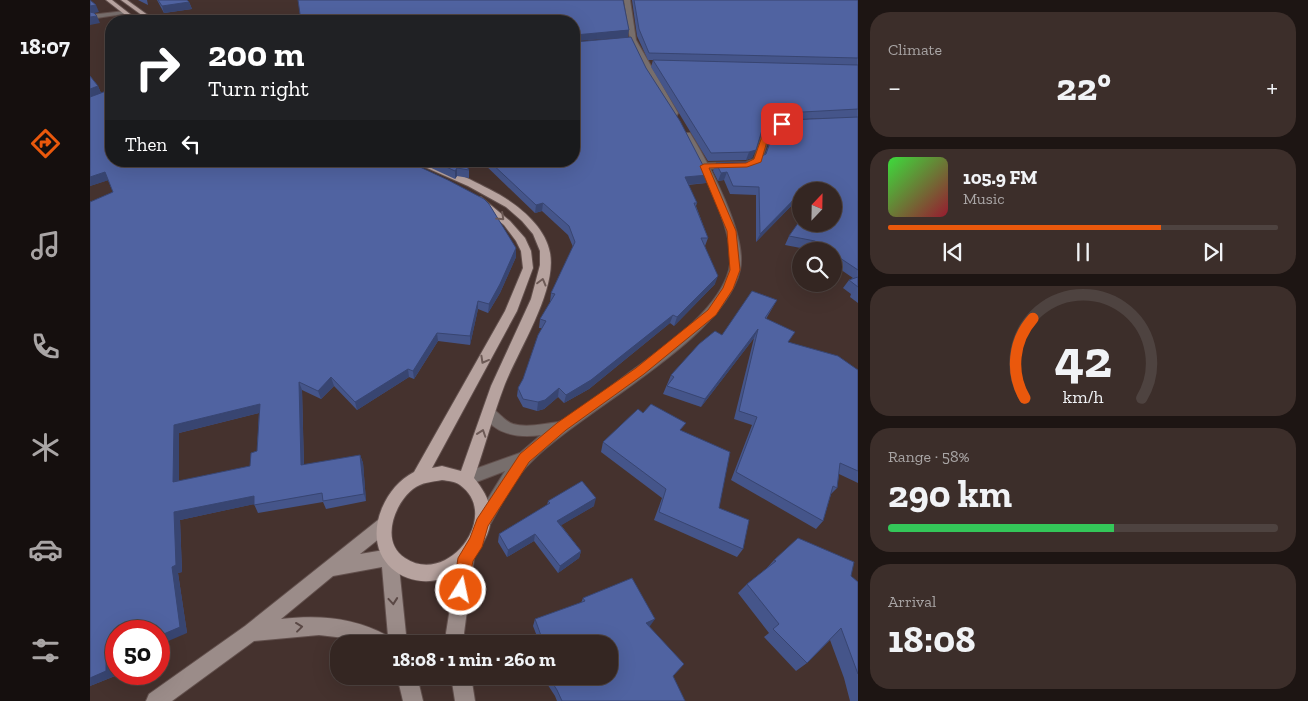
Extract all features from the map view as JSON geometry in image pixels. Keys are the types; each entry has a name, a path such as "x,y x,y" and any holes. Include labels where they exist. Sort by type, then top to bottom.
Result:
{"main road":[{"path":"109,0 127,15"},
{"path":"124,0 145,15"},
{"path":"418,167 470,193 490,207 521,240 526,251 528,268 511,311 419,478"},
{"path":"421,167 479,188 501,200 518,212 532,227 545,250 547,264 538,296 499,384 466,479"},
{"path":"330,569 390,557 407,570 431,574 451,569 466,558 477,542 482,523 482,503 477,490 466,479 442,473 419,478 400,492 384,525 382,539 390,557 396,635"},
{"path":"156,701 251,632 384,525"},
{"path":"455,635 466,558"},
{"path":"251,632 314,625 349,629 368,635"},
{"path":"409,685 413,701"},
{"path":"462,685 465,701"}],"street":[{"path":"482,523 524,458 561,426 640,371 712,313 728,289 735,270 731,231 704,166 649,64 628,40 624,2"},
{"path":"90,17 123,12"},
{"path":"704,166 747,165 758,160 767,130 782,124 798,123"},
{"path":"489,413 496,423 510,430 524,431 561,426"},
{"path":"466,479 524,458"}],"building":[{"path":"90,0 96,5 90,6"},
{"path":"158,0 187,0 189,2 162,6"},
{"path":"298,0 623,0 629,30 580,35 580,15 300,15"},
{"path":"634,0 858,0 858,58 649,53 639,29"},
{"path":"90,12 94,13 97,16 90,17"},
{"path":"631,37 646,68 680,121 708,175 685,177 697,203 694,203 708,238 701,238 718,276 677,317 673,315 591,380 566,395 559,388 545,400 538,402 523,399 518,388 523,379 538,335 546,321 540,319 555,294 551,293 575,242 569,226 543,203 536,205 495,167 580,167 580,42"},
{"path":"653,60 858,65 858,109 784,113 765,120 756,150 749,152 711,153"},
{"path":"90,76 98,86 90,89"},
{"path":"105,91 105,167 420,167 484,199 516,248 489,304 478,301 470,336 437,333 413,371 408,369 355,402 331,377 318,391 299,382 301,465 360,455 364,494 323,501 322,493 254,505 254,496 174,512 176,565 172,567 180,627 170,631 170,620 105,620 105,671 90,678 90,202 113,192 105,172 90,177 90,97","holes":["260,404 257,451 251,453 250,466 173,482 174,425"]},
{"path":"858,117 858,270 842,259 842,242 816,242 789,236 792,232 842,232 842,182 792,182 792,201 760,234 759,187 733,186 727,172 721,173 716,163 750,162 766,154 776,125 787,120"},
{"path":"446,167 467,167 469,170 457,168 455,171"},
{"path":"858,277 858,287 849,280"},
{"path":"752,291 777,300 765,318 795,332 788,342 838,356 858,370 858,471 840,463 837,488 833,486 823,521 736,472 757,417 739,411 758,329 705,399 667,386 674,377 671,375 699,344 715,331 722,335"},
{"path":"651,404 686,423 680,430 730,452 719,508 749,520 743,549 659,512 666,489 603,442 638,409 643,413"},
{"path":"582,481 596,498 557,521 581,551 560,566 535,534 508,550 499,534"},
{"path":"798,538 854,562 851,576 858,582 858,674 841,628 807,663 773,629 779,624 747,584 776,561 774,560"},
{"path":"632,578 655,619 646,623 684,664 673,676 685,701 562,701 554,685 618,685 618,635 541,635 535,619 585,601 583,598"}],"route":[{"path":"461,590 466,558 477,542 482,523 524,458 561,426 640,371 712,313 728,289 735,270 735,256 731,231 704,166 747,165 758,160 767,130 782,124"}]}
